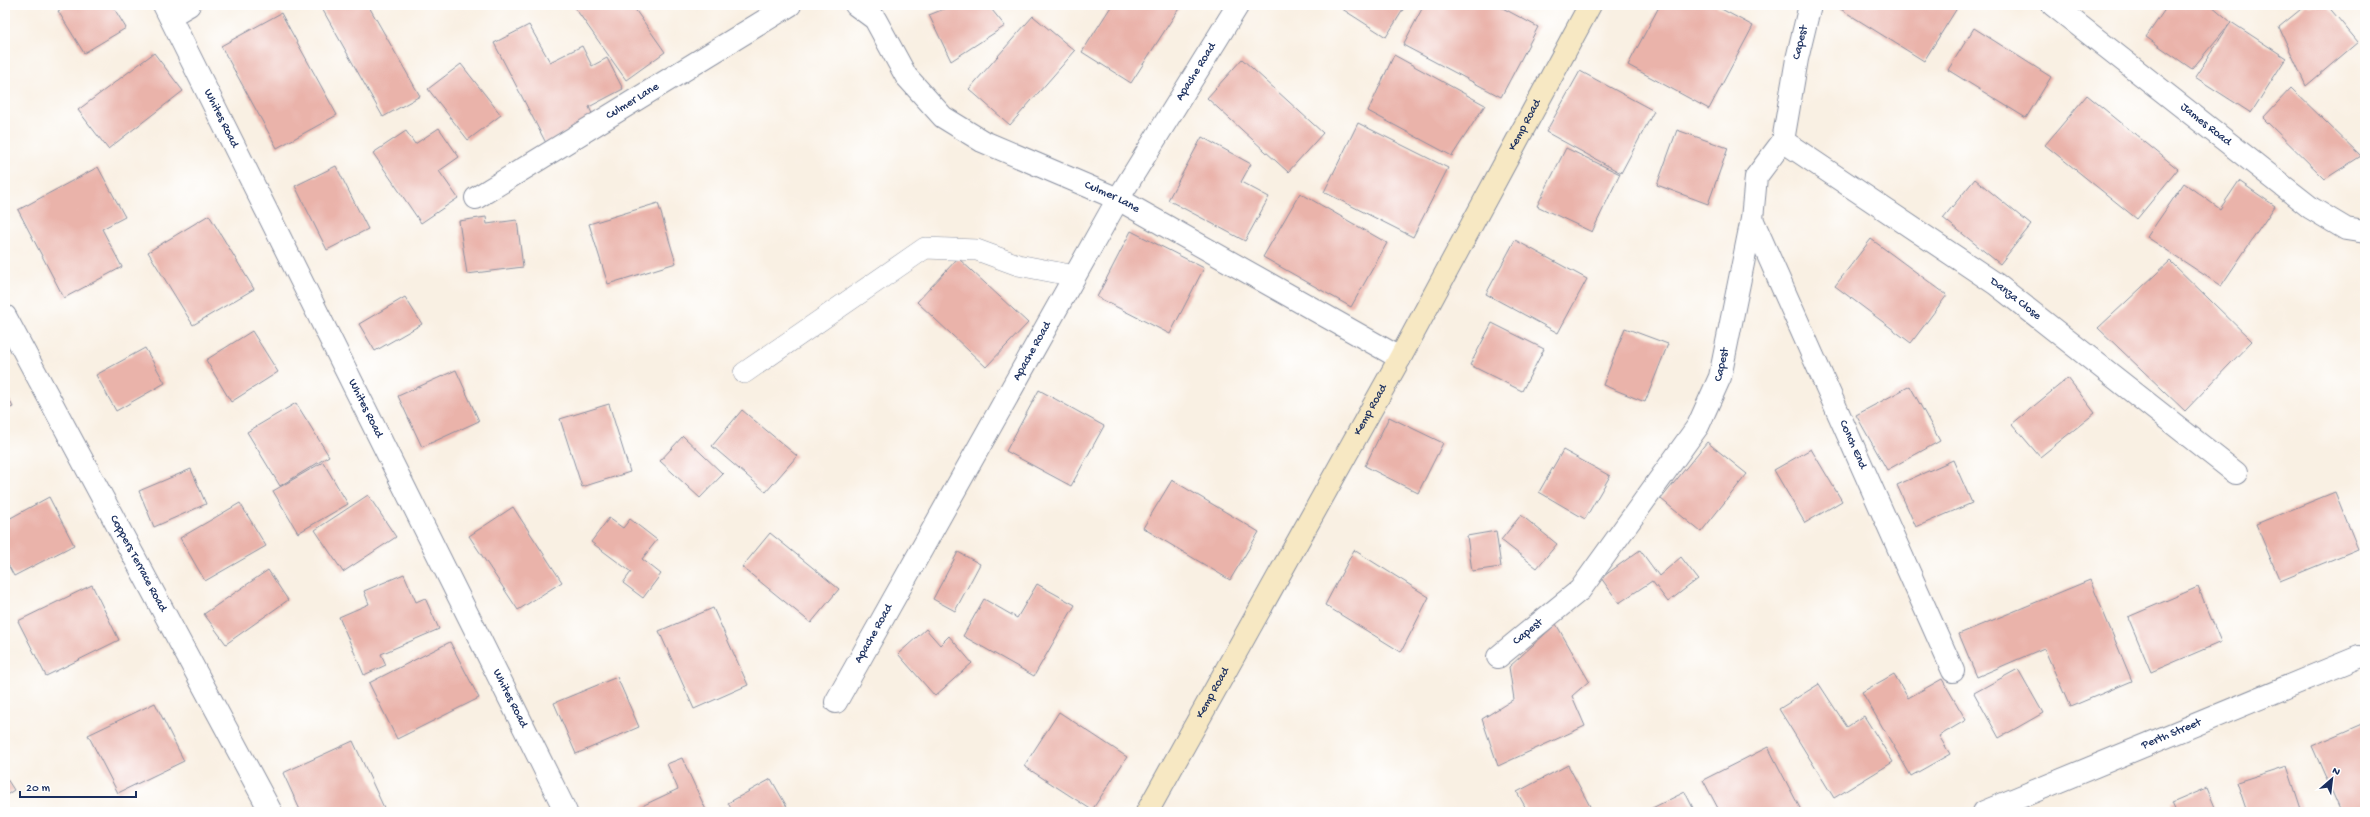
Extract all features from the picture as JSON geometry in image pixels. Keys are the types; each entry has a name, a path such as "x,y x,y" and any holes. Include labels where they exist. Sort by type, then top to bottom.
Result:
{"street":[{"path":"167,11 189,5"},
{"name":"Culmer Lane","path":"476,198 790,5"},
{"name":"Culmer Lane","path":"856,5 875,19 906,76 943,117 982,141 1118,199 1400,358"},
{"name":"Apache Road","path":"836,702 1118,199 1238,5"},
{"name":"Kemp Road","path":"1146,812 1400,358 1590,5"},
{"name":"Capest","path":"1498,657 1580,590 1698,426 1720,377 1752,219 1756,177 1783,141 1797,59 1810,5"},
{"name":"James Road","path":"2054,5 2311,208 2346,229 2365,232"},
{"name":"Whites Road","path":"167,11 566,812"},
{"name":"Danza Close","path":"1783,141 1996,284 2236,473"},
{"name":"Conch End","path":"1752,219 1953,671"},
{"name":"Coppers Terrace Road","path":"5,316 271,812"},
{"name":"Perth Street","path":"1984,812 2363,656"}],"lane":[{"path":"744,373 925,248 977,250 1018,265 1075,276"}],"building":[{"path":"68,5 112,5 126,28 84,53 58,11"},
{"path":"320,5 368,5 420,96 383,117"},
{"path":"573,5 632,5 665,52 626,80"},
{"path":"954,5 988,5 1005,26 951,61 929,15"},
{"path":"1112,5 1176,5 1180,7 1131,83 1082,52"},
{"path":"1336,5 1406,5 1386,37"},
{"path":"1424,5 1497,5 1538,27 1501,97 1403,45"},
{"path":"1660,5 1714,5 1753,26 1709,109 1628,65"},
{"path":"1834,5 1959,5 1924,61"},
{"path":"2168,5 2211,5 2231,22 2192,69 2146,37"},
{"path":"2306,5 2327,5 2358,42 2306,86 2279,27"},
{"path":"281,13 337,115 277,148 221,46"},
{"path":"1033,16 1075,51 1010,125 969,89"},
{"path":"2231,22 2286,58 2251,113 2195,77"},
{"path":"529,25 550,62 582,46 592,66 607,58 623,89 589,107 594,118 546,143 494,43"},
{"path":"1974,28 2051,77 2026,118 1948,70"},
{"path":"154,53 183,91 108,149 78,110"},
{"path":"1394,55 1485,105 1452,156 1368,111"},
{"path":"1242,59 1323,133 1288,172 1207,98"},
{"path":"461,64 501,115 468,140 428,89"},
{"path":"1580,71 1654,111 1621,173 1546,132"},
{"path":"2291,88 2361,156 2325,179 2263,118"},
{"path":"2087,95 2178,169 2137,219 2045,145"},
{"path":"1358,123 1448,168 1413,237 1324,192"},
{"path":"439,128 459,157 439,171 458,198 421,223 373,153 406,131 415,144"},
{"path":"1677,130 1728,148 1708,204 1657,185"},
{"path":"1202,137 1251,164 1241,182 1269,197 1245,241 1168,200"},
{"path":"1566,148 1620,174 1592,232 1537,206"},
{"path":"336,166 368,229 327,250 295,186"},
{"path":"98,167 125,217 102,229 122,267 64,298 18,210"},
{"path":"1975,179 2031,225 2000,264 1943,218"},
{"path":"2239,181 2275,206 2221,286 2147,237 2184,183 2220,209"},
{"path":"1300,193 1387,243 1351,307 1263,257"},
{"path":"658,203 676,263 608,284 589,224"},
{"path":"209,215 254,289 193,325 148,252"},
{"path":"486,217 487,224 517,220 523,267 467,274 459,221"},
{"path":"1131,231 1204,268 1170,334 1097,297"},
{"path":"1871,239 1947,295 1911,343 1835,286"},
{"path":"1515,240 1587,279 1558,333 1486,294"},
{"path":"958,258 1028,323 986,367 917,302"},
{"path":"2170,261 2252,341 2185,411 2098,328"},
{"path":"405,297 422,324 375,351 359,324"},
{"path":"1492,323 1544,349 1522,391 1470,365"},
{"path":"1625,328 1668,344 1645,402 1603,385"},
{"path":"252,331 278,372 231,402 206,360"},
{"path":"145,348 165,383 116,411 96,375"},
{"path":"456,370 479,421 422,447 398,396"},
{"path":"2068,378 2095,413 2040,457 2012,424"},
{"path":"1910,386 1940,441 1887,470 1856,415"},
{"path":"1039,390 1104,426 1071,486 1006,451"},
{"path":"5,392 13,407 5,410"},
{"path":"296,403 329,456 280,486 247,432"},
{"path":"609,404 630,472 582,487 560,419"},
{"path":"742,410 797,456 766,492 712,446"},
{"path":"1389,417 1443,443 1418,493 1365,466"},
{"path":"683,436 723,474 700,498 660,461"},
{"path":"1707,442 1747,474 1701,532 1661,499"},
{"path":"1811,449 1842,501 1805,523 1774,470"},
{"path":"1563,450 1610,476 1585,519 1539,492"},
{"path":"1953,460 1972,503 1916,527 1897,485"},
{"path":"323,462 348,504 298,533 273,491"},
{"path":"191,469 206,504 154,527 139,491"},
{"path":"1172,480 1259,532 1230,580 1143,528"},
{"path":"2335,492 2358,549 2280,581 2256,524"},
{"path":"368,495 396,537 343,572 315,530"},
{"path":"49,497 74,545 14,576 5,559 5,521"},
{"path":"240,503 266,546 205,581 180,538"},
{"path":"513,507 562,582 518,610 469,536"},
{"path":"1521,515 1557,544 1537,568 1501,540"},
{"path":"609,518 623,528 630,519 657,540 642,559 661,574 643,598 623,583 631,572 591,542"},
{"path":"1496,531 1501,567 1472,571 1467,536"},
{"path":"770,533 839,589 811,623 742,567"},
{"path":"1354,550 1429,597 1401,652 1325,605"},
{"path":"1640,550 1659,576 1681,557 1698,579 1668,602 1652,581 1619,603 1601,578"},
{"path":"958,552 980,564 955,611 933,599"},
{"path":"268,570 288,600 226,644 204,614"},
{"path":"404,574 416,602 425,598 439,629 381,654 386,665 364,675 339,617 369,604 364,591"},
{"path":"2090,580 2132,681 2070,707 2044,648 1977,677 1959,634"},
{"path":"1037,584 1075,605 1034,676 963,636 984,599 1017,618"},
{"path":"92,585 119,640 46,676 18,621"},
{"path":"2198,587 2221,642 2151,672 2128,617"},
{"path":"713,608 748,685 694,709 659,631"},
{"path":"1556,624 1589,681 1572,696 1585,726 1498,766 1482,719 1514,699 1509,667"},
{"path":"926,629 940,645 949,636 972,663 935,696 898,654"},
{"path":"450,642 479,698 397,739 369,683"},
{"path":"2018,669 2043,713 1999,738 1974,693"},
{"path":"1894,674 1908,698 1942,679 1966,720 1939,736 1950,754 1911,776 1862,692"},
{"path":"617,677 639,727 576,754 554,703"},
{"path":"1819,684 1847,727 1864,716 1893,762 1834,798 1779,709"},
{"path":"155,703 184,761 118,793 88,735"},
{"path":"1059,712 1127,757 1092,810 1024,766"},
{"path":"2365,723 2365,812 2341,812 2312,746"},
{"path":"353,741 386,812 301,812 283,773"},
{"path":"1768,747 1802,812 1720,812 1703,780"},
{"path":"682,758 707,812 645,812 642,806 678,789 667,764"},
{"path":"1568,765 1593,812 1528,812 1517,792"},
{"path":"2287,766 2302,812 2247,812 2237,782"},
{"path":"5,776 14,790 5,796"},
{"path":"771,779 790,812 733,812 728,803"},
{"path":"2207,788 2217,812 2176,812 2172,803"},
{"path":"1685,792 1695,812 1644,812"}]}
